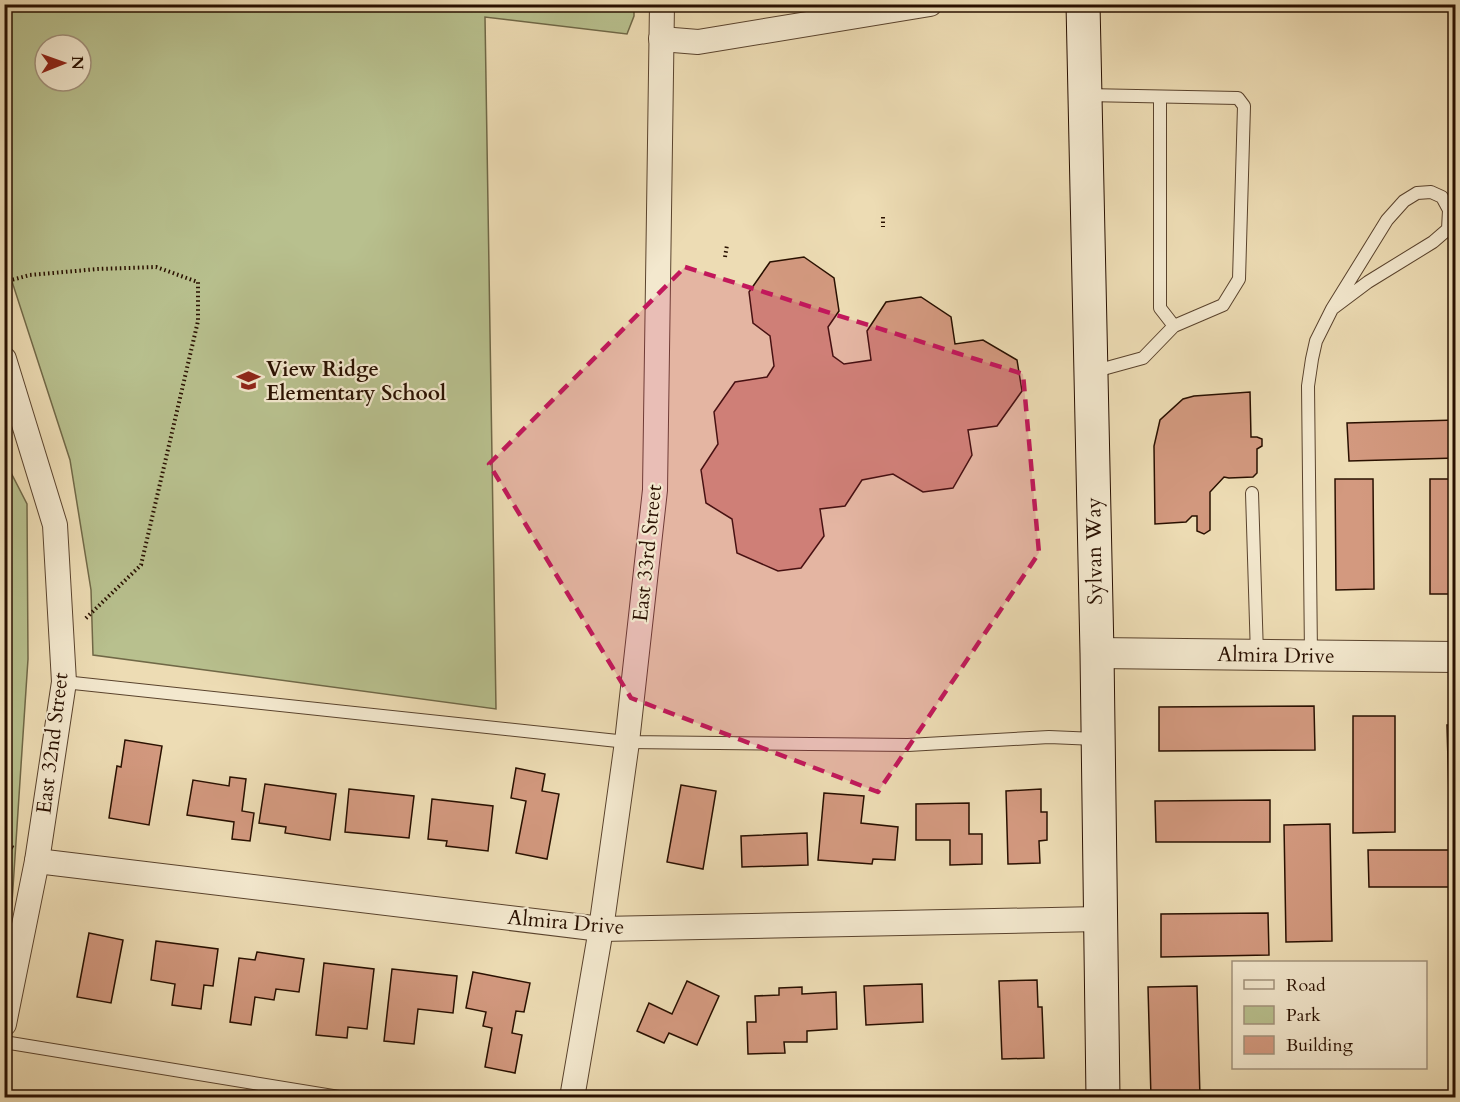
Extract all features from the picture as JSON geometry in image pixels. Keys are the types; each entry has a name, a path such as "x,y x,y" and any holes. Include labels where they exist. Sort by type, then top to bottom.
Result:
{"main road":[{"name":"Sylvan Way","path":"1083,4 1103,1098"}],"street":[{"name":"East 33rd Street","path":"572,1098 601,929 627,742 655,490 662,4"},
{"path":"661,39 698,42 930,4"},
{"name":"East 32nd Street","path":"4,359 55,525 64,682 37,861 4,1024"},
{"name":"Almira Drive","path":"1096,653 1455,657"},
{"name":"Almira Drive","path":"37,861 601,929 1100,919"}],"lane":[{"path":"1085,95 1238,98 1244,106 1239,279 1223,305 1174,326 1143,358 1090,372"},
{"path":"1160,97 1160,308 1174,326"},
{"path":"1311,656 1308,386 1317,341 1332,309 1387,220 1404,201 1417,193 1431,192 1442,197 1449,210 1448,230 1433,242 1368,282 1332,309"},
{"path":"1252,493 1257,655"},
{"path":"64,682 627,742 908,746 1049,737 1098,739"},
{"path":"4,1042 345,1098"}],"path":[{"path":"883,217 884,227"},
{"path":"725,257 727,245"},
{"path":"4,282 30,275 156,267 198,282 198,321 141,565 62,641"}],"highlighted area":[{"path":"685,267 1023,374 1039,553 878,792 631,698 489,464"}],"green space":[{"name":"View Ridge Elementary School","path":"4,5 634,5 634,16 627,34 485,17 496,709 93,655 91,590 70,460 5,260"},
{"path":"5,461 27,504 28,659 11,918 5,921"}],"building":[{"path":"804,257 834,278 839,311 828,327 833,356 844,364 871,360 867,331 886,302 921,297 951,317 955,344 983,340 1017,360 1022,391 997,426 968,430 972,455 953,488 923,492 893,474 862,480 845,506 820,509 824,536 801,568 778,571 737,553 732,519 706,503 701,470 718,444 714,412 735,382 767,377 774,366 770,336 753,323 749,292 770,262"},
{"path":"1250,392 1251,437 1262,439 1262,446 1257,449 1257,473 1253,477 1224,477 1210,492 1210,530 1204,534 1197,531 1197,516 1192,516 1186,522 1155,524 1154,446 1160,420 1183,399 1194,396"},
{"path":"1456,420 1456,458 1349,461 1347,423"},
{"path":"1335,479 1373,479 1374,589 1336,590"},
{"path":"1430,479 1456,479 1456,594 1430,594"},
{"path":"1314,706 1315,750 1159,751 1159,707"},
{"path":"1353,716 1395,716 1395,832 1353,833"},
{"path":"1447,725 1456,725 1456,832 1450,832"},
{"path":"125,740 162,746 149,825 109,818 117,766 121,767"},
{"path":"516,768 545,774 542,791 559,794 547,859 516,853 526,801 511,798"},
{"path":"230,777 246,779 242,811 254,813 250,841 232,839 234,822 187,815 193,780 229,786"},
{"path":"265,784 336,794 330,840 285,833 286,827 259,823"},
{"path":"681,785 716,791 703,869 667,862"},
{"path":"349,789 414,796 409,838 345,832"},
{"path":"1041,789 1041,812 1047,812 1047,840 1039,841 1040,863 1008,864 1006,791"},
{"path":"824,793 864,796 861,823 898,827 895,860 873,859 872,864 818,860"},
{"path":"432,799 493,806 488,851 446,846 447,841 428,839"},
{"path":"1270,800 1270,842 1156,842 1155,801"},
{"path":"969,803 969,834 982,834 982,864 950,865 950,840 916,840 916,804"},
{"path":"1330,824 1332,941 1286,942 1284,825"},
{"path":"807,833 808,865 742,867 741,836"},
{"path":"1368,850 1456,850 1456,887 1369,887"},
{"path":"1268,913 1269,955 1161,957 1161,914"},
{"path":"89,933 123,940 111,1003 77,997"},
{"path":"156,941 218,949 213,986 204,985 201,1009 172,1005 175,984 151,980"},
{"path":"257,952 304,959 299,992 276,989 274,1000 255,997 251,1025 230,1022 239,958 255,960"},
{"path":"324,963 374,969 367,1029 348,1027 347,1038 316,1035"},
{"path":"392,969 457,976 453,1013 418,1009 414,1044 384,1041"},
{"path":"473,972 530,983 524,1012 516,1011 512,1033 522,1035 515,1073 485,1067 492,1028 483,1026 486,1012 466,1008"},
{"path":"1037,980 1038,1007 1042,1007 1044,1058 1002,1059 999,981"},
{"path":"687,981 719,996 697,1045 669,1033 664,1043 637,1031 649,1003 672,1014"},
{"path":"922,984 923,1022 866,1025 864,986"},
{"path":"1197,986 1200,1098 1151,1098 1148,987"},
{"path":"802,987 802,994 836,992 837,1029 807,1031 807,1042 784,1042 785,1053 748,1054 747,1022 756,1022 755,996 779,995 779,988"}],"place":[{"name":"View Ridge Elementary School","path":"248,381"}]}
